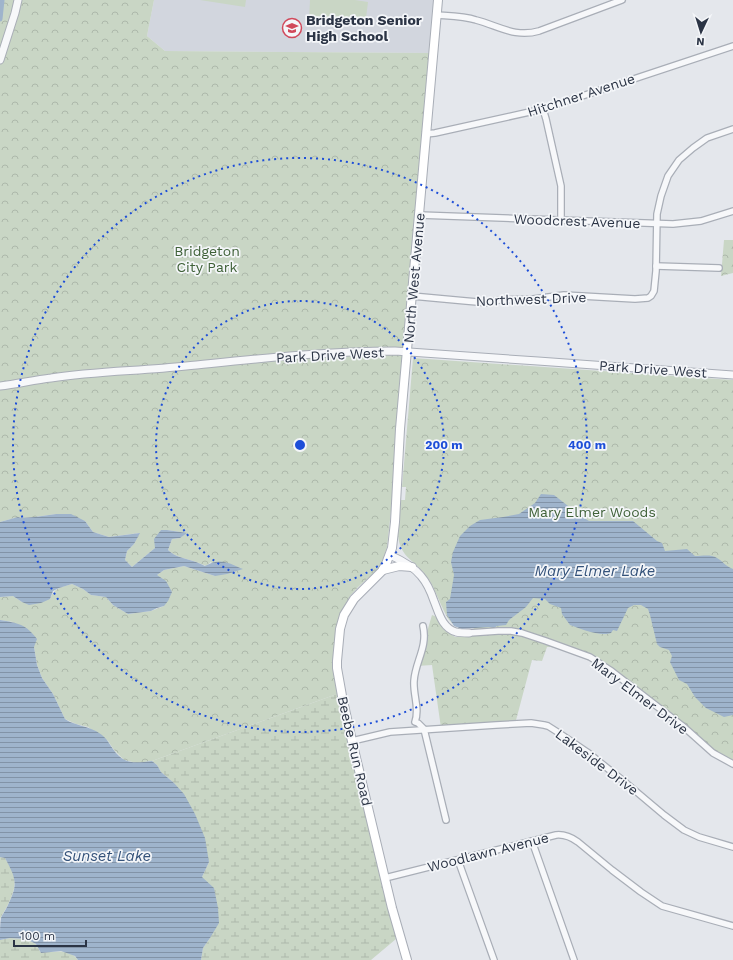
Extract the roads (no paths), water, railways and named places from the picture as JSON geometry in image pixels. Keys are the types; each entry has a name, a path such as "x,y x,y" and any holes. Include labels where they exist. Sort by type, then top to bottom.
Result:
{"main road":[{"name":"North West Avenue","path":"390,555 395,522 400,429 438,0"},
{"name":"Beebe Run Road","path":"390,555 384,570 354,599 344,615 338,642 337,668 352,742 392,908 407,960"},
{"path":"384,570 399,566 412,566"}],"street":[{"path":"0,60 18,0"},
{"path":"436,15 475,19 512,32 527,34 539,31 622,0"},
{"name":"Hitchner Avenue","path":"426,134 543,109 733,46"},
{"path":"543,109 560,180 561,220"},
{"path":"719,268 656,266 657,224 659,205 664,185 668,176 679,160 692,148 707,138 733,129"},
{"name":"Woodcrest Avenue","path":"419,215 678,224 702,221 733,212"},
{"name":"Northwest Drive","path":"412,296 483,302 564,295 641,299 648,298 654,291 656,266"},
{"name":"Park Drive West","path":"0,386 51,378 281,357 359,352 407,352 733,376"},
{"name":"Mary Elmer Drive","path":"390,555 412,566 418,572 426,583 444,625 455,632 469,633 511,631 522,633 590,657 610,670 654,704 714,753 733,764"},
{"path":"423,626 424,639 422,652 414,679 417,714 415,722 424,729 446,820"},
{"name":"Lakeside Drive","path":"352,742 390,732 424,729 531,723 548,726 587,752 680,828 690,834 733,847"},
{"name":"Woodlawn Avenue","path":"385,878 560,834 578,842 612,870 662,906 733,926"},
{"path":"532,841 574,960"},
{"path":"458,860 494,960"}],"water":[{"name":"Mary Elmer Lake","path":"541,494 554,495 589,521 633,521 657,541 662,543 665,551 687,549 695,556 715,557 733,569 733,715 724,717 706,708 695,697 687,684 679,680 670,662 672,656 669,650 660,647 657,644 648,609 641,605 634,605 628,608 617,631 613,630 611,633 607,634 590,632 570,625 562,614 561,608 550,604 545,599 533,598 526,607 509,620 506,625 497,626 494,628 462,629 454,626 447,615 446,602 450,599 454,575 451,562 453,552 460,536 470,526 480,520 519,514 535,503"},
{"path":"56,514 71,514 85,521 93,532 109,537 140,533 134,544 127,551 125,560 132,567 155,548 154,539 161,530 167,530 187,533 180,538 172,539 168,550 174,554 205,566 220,561 243,569 215,576 184,566 164,570 157,575 166,581 172,592 164,606 151,611 128,614 113,605 106,597 91,595 72,584 53,591 50,599 41,603 29,605 13,596 0,597 0,522 18,517 35,517"},
{"name":"Sunset Lake","path":"0,620 12,622 25,627 37,639 34,647 37,665 42,678 53,694 65,719 99,733 106,738 121,758 130,762 152,761 184,794 195,814 205,838 209,862 202,877 214,888 218,908 219,923 203,948 201,960 78,960 75,956 61,951 41,953 36,944 26,939 10,938 0,940 1,918 13,893 15,882 5,858 0,857"}],"waterway":[{"path":"0,19 2,0"}],"place":[{"name":"Bridgeton Senior High School","path":"292,28"}],"park label":[{"name":"Bridgeton City Park","path":"207,260"},
{"name":"Mary Elmer Woods","path":"592,512"}]}
